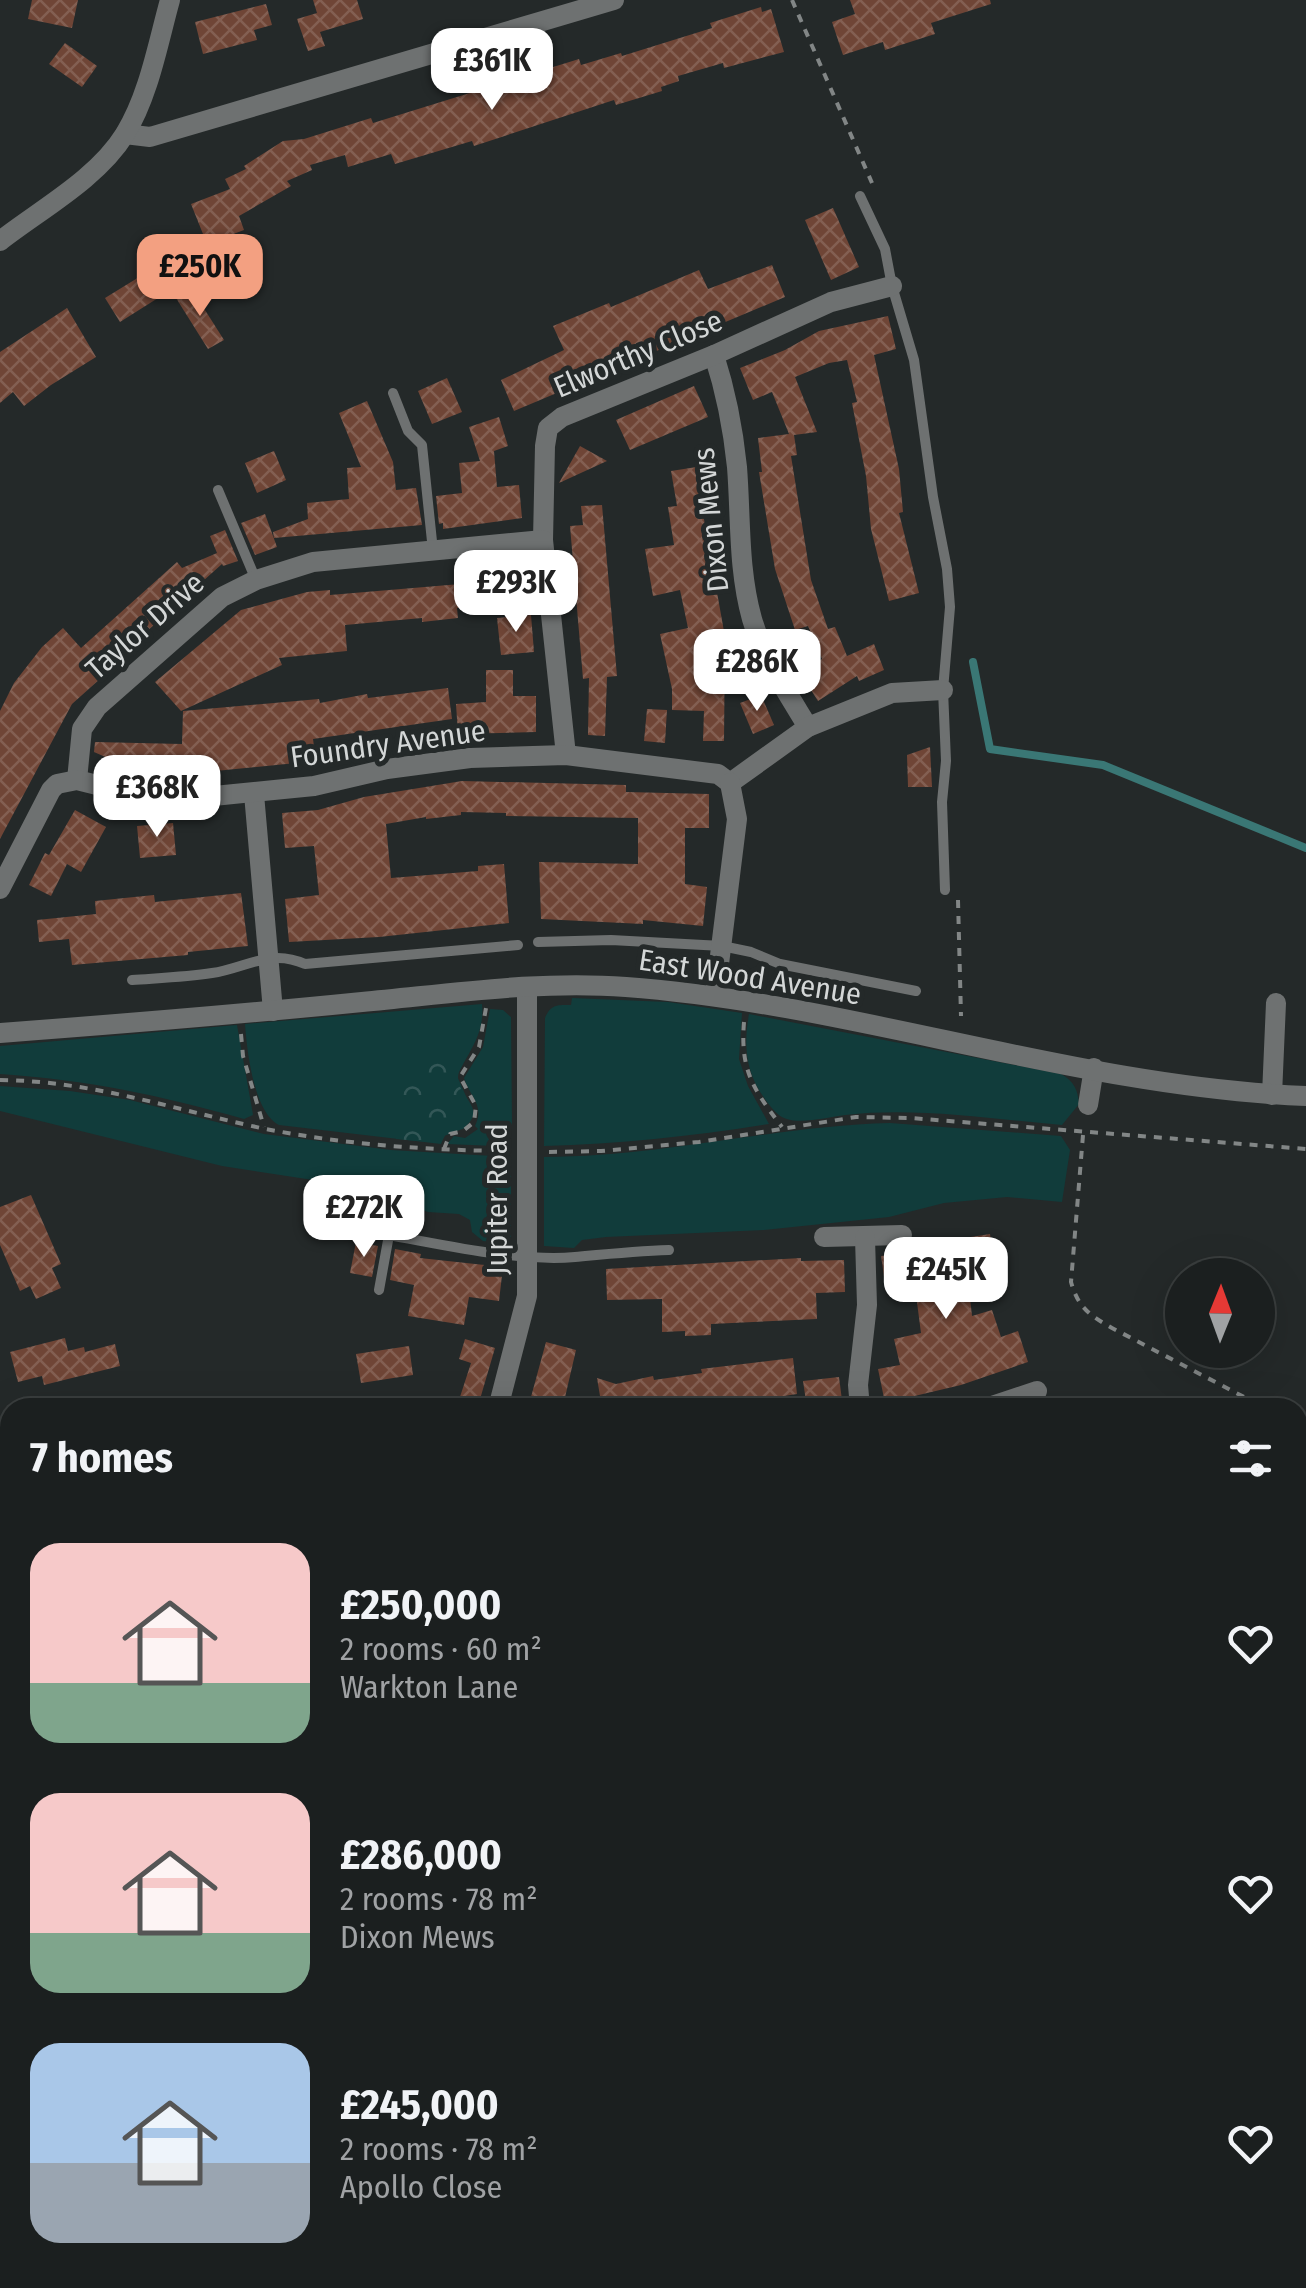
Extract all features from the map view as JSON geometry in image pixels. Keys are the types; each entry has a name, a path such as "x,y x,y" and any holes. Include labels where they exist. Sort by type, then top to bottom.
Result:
{"street":[{"path":"0,240 95,169 125,134 154,58 170,0"},
{"path":"125,134 150,137 614,0"},
{"name":"Elworthy Close","path":"566,755 544,540 548,428 562,417 714,356 831,302 892,286"},
{"name":"Dixon Mews","path":"714,356 727,394 737,468 742,563 753,622 808,728"},
{"name":"Taylor Drive","path":"77,780 82,728 97,706 222,598 256,580 313,562 544,540"},
{"path":"715,996 737,819 730,783 808,728 892,693 943,690"},
{"name":"Foundry Avenue","path":"77,780 140,800 254,794 453,760 566,755 718,774 730,783"},
{"path":"2,879 50,790 57,784 77,780"},
{"path":"254,794 273,1010"},
{"name":"East Wood Avenue","path":"0,1034 527,987 623,987 715,996 1244,1094 1306,1096"},
{"name":"Jupiter Road","path":"501,1398 528,1296 527,987"},
{"path":"1272,1095 1276,1003"},
{"path":"1088,1105 1094,1068"},
{"path":"824,1237 902,1235"},
{"path":"859,1398 867,1305 865,1238"},
{"path":"1016,1398 1037,1391"}],"lane":[{"path":"860,196 886,250 892,286 914,360 947,569 950,607 943,690 945,890"},
{"path":"393,392 408,430 422,444 433,551"},
{"path":"218,490 256,580"},
{"path":"538,942 612,940 722,946 780,964 916,991"},
{"path":"132,980 217,973 250,960 290,957 305,964 518,945"},
{"path":"379,1290 388,1235 467,1249 575,1257 595,1252 669,1250"}],"path":[{"path":"792,0 877,194"},
{"path":"444,1149 450,1134 463,1131 474,1122 476,1106 460,1078 479,1047 486,1002"},
{"path":"745,1013 742,1050 747,1074 782,1128"},
{"path":"240,1024 243,1056 264,1129"},
{"path":"0,1080 84,1086 264,1129 392,1146 514,1151"},
{"path":"1088,1105 1071,1282 1077,1303 1100,1322 1246,1398"},
{"path":"543,1152 650,1147 856,1118 911,1118 1306,1148"}],"green space":[{"path":"572,998 668,1002 742,1013 739,1059 748,1086 769,1124 657,1139 544,1146 545,1018 555,1006 571,1005"},
{"path":"482,1004 479,1033 457,1076 474,1114 465,1128 444,1136 441,1144 279,1125 263,1108 253,1080 245,1024"},
{"path":"490,1009 503,1010 511,1017 512,1128 503,1131 495,1146 447,1144 454,1136 465,1138 478,1129 477,1107 464,1078 483,1047"},
{"path":"749,1014 1061,1074 1074,1086 1079,1104 1062,1125 899,1112 791,1120 774,1111 750,1071 746,1038"},
{"path":"237,1025 253,1115 244,1119 123,1090 0,1074 0,1046"},
{"path":"436,1056 463,1064 458,1082 473,1116 467,1125 447,1132 441,1143 396,1139 401,1089 412,1071"},
{"path":"0,1086 130,1100 264,1134 391,1150 511,1157 511,1244 483,1241 472,1232 470,1220 459,1214 428,1212 313,1180 222,1166 0,1111"},
{"path":"890,1123 1061,1136 1070,1150 1062,1202 1007,1197 944,1203 889,1217 764,1230 606,1237 582,1240 574,1248 544,1246 544,1157 632,1152"}],"building":[{"path":"32,0 78,0 72,28 28,19"},
{"path":"313,0 357,0 363,19 320,32 325,46 308,51 297,19 317,13"},
{"path":"850,0 990,0 991,4 931,23 935,34 885,50 883,42 843,55 832,22 855,14"},
{"path":"266,4 272,25 254,30 257,40 203,54 195,22"},
{"path":"761,7 762,12 771,9 784,52 678,76 679,81 661,87 662,91 616,105 614,100 474,146 472,141 395,164 391,154 348,167 345,155 310,165 312,170 287,181 291,186 239,216 244,230 207,244 191,204 230,189 225,179 246,169 244,166 283,141 304,139 371,118 373,123 579,59 581,65 621,53 622,56 712,28 710,23"},
{"path":"65,43 97,66 82,87 49,64"},
{"path":"833,208 859,267 831,280 805,220"},
{"path":"170,258 185,281 120,322 105,298"},
{"path":"772,265 785,297 514,411 501,380 564,350 553,326 609,303 611,307 699,270 708,289"},
{"path":"191,288 224,340 208,349 176,298"},
{"path":"67,308 96,357 24,406 13,392 0,403 0,352"},
{"path":"888,316 896,349 874,355 899,469 903,512 899,513 919,593 889,601 871,529 852,403 857,402 847,360 795,377 817,432 794,435 797,455 791,456 811,580 828,629 835,627 847,656 874,644 884,670 859,681 857,676 818,701 800,673 822,659 808,626 795,630 775,569 759,472 758,438 789,434 772,392 753,400 740,368 819,331"},
{"path":"447,378 462,412 432,424 418,391"},
{"path":"694,386 708,417 630,450 616,420"},
{"path":"367,401 393,462 396,490 416,488 422,525 274,538 273,532 308,519 307,503 349,499 347,468 361,467 339,413"},
{"path":"499,417 508,446 494,451 497,487 519,485 522,518 443,529 436,496 462,493 459,463 480,461 469,427"},
{"path":"580,446 607,461 559,483"},
{"path":"274,451 286,480 257,493 245,463"},
{"path":"703,466 708,496 700,497 725,637 724,741 703,741 704,711 672,710 672,689 660,634 688,628 680,590 653,596 645,549 674,545 668,507 677,506 671,471"},
{"path":"602,505 617,676 607,677 605,736 588,735 589,678 583,679 570,526 583,525 581,506"},
{"path":"265,514 277,547 255,555 241,523"},
{"path":"225,530 238,561 222,564 72,704 0,839 0,711 14,683 42,647 63,628 81,648 177,562 182,568 217,553 210,536"},
{"path":"472,583 475,607 457,608 458,618 345,625 347,651 279,658 282,665 181,711 155,682 241,610 307,592 330,590 330,595"},
{"path":"531,615 534,652 501,655 497,618"},
{"path":"486,670 513,670 513,696 536,696 536,732 458,734 456,704 486,702"},
{"path":"448,688 452,719 313,739 316,761 185,774 144,774 94,752 95,742 182,744 183,711 319,699 320,703 367,694 368,698"},
{"path":"761,695 774,725 753,734 740,703"},
{"path":"647,709 667,710 665,743 644,741"},
{"path":"930,747 932,787 908,787 907,755"},
{"path":"462,781 626,785 626,792 709,794 709,828 685,828 685,884 707,887 703,926 643,920 643,924 541,919 539,862 638,864 638,818 461,812 386,824 391,878 478,871 478,866 504,864 509,923 289,942 285,899 319,895 314,846 285,848 282,813 318,810 364,797"},
{"path":"75,810 106,827 81,872 67,864 51,896 29,885 45,853 49,855"},
{"path":"173,823 176,855 140,858 137,826"},
{"path":"241,893 248,946 72,965 69,939 39,942 37,920 96,914 95,901 154,895 155,902"},
{"path":"31,1195 61,1264 52,1268 61,1288 36,1299 30,1286 20,1291 0,1245 0,1207"},
{"path":"990,1234 995,1266 967,1270 972,1316 992,1310 1001,1337 1018,1331 1028,1362 961,1385 906,1398 884,1398 878,1369 900,1365 894,1339 921,1333 915,1287 886,1290 881,1256 926,1250 925,1244"},
{"path":"356,1242 378,1246 372,1277 350,1273"},
{"path":"395,1249 421,1254 420,1258 503,1267 499,1301 469,1297 464,1325 408,1316 414,1285 390,1280"},
{"path":"801,1258 844,1260 845,1292 816,1293 817,1319 711,1324 711,1335 685,1336 685,1331 662,1332 662,1299 607,1300 606,1269"},
{"path":"65,1338 68,1351 84,1347 85,1352 115,1344 120,1366 44,1385 42,1376 18,1382 10,1352"},
{"path":"465,1339 495,1348 480,1398 460,1398 471,1363 459,1359"},
{"path":"546,1342 576,1350 565,1398 531,1397"},
{"path":"409,1346 413,1375 361,1383 356,1354"},
{"path":"793,1358 797,1394 771,1398 600,1398 597,1378 616,1384 653,1376 654,1380 702,1373 701,1369"},
{"path":"839,1377 842,1398 806,1398 803,1381"}],"waterway":[{"path":"973,662 990,749 1103,765 1306,848"}]}
